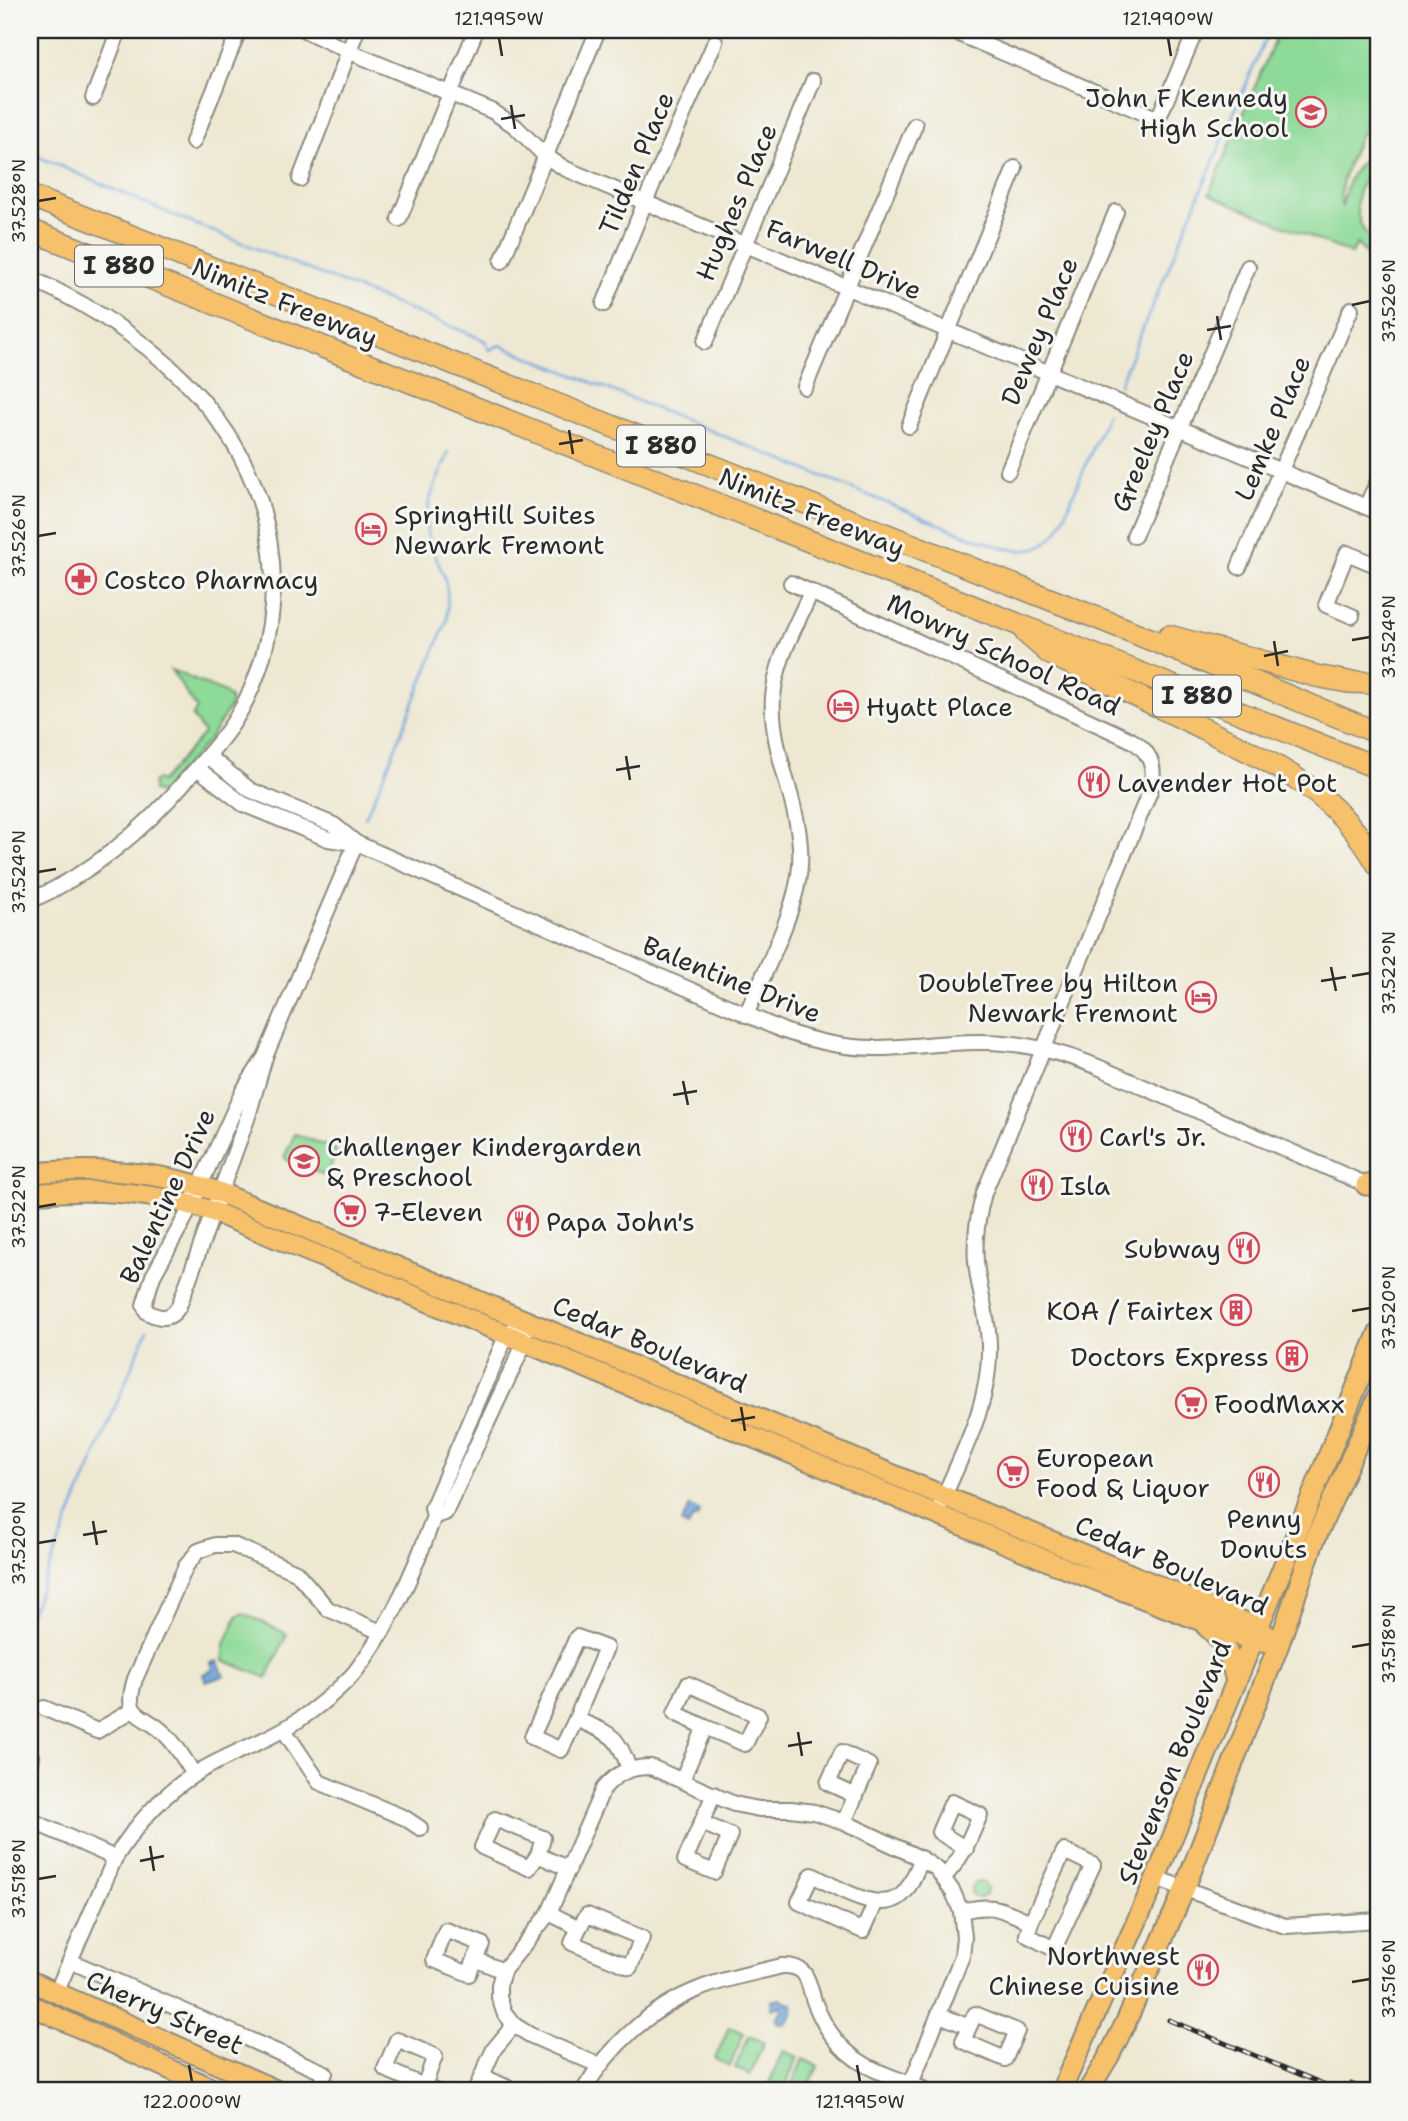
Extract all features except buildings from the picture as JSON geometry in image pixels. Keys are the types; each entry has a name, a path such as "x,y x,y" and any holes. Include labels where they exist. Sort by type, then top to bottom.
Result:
{"highway":[{"path":"30,183 38,200"},
{"name":"Nimitz Freeway","path":"38,200 1125,629 1378,733"},
{"name":"Nimitz Freeway","path":"30,230 207,303 1378,768"},
{"path":"30,243 207,303"},
{"path":"1016,623 1049,653 1285,769 1330,802 1368,847 1378,865"},
{"path":"1125,629 1179,637 1316,676 1378,684"}],"main road":[{"name":"Cedar Boulevard","path":"30,1173 116,1171 158,1176 221,1193 526,1320 940,1505 1080,1574 1197,1619 1255,1634"},
{"name":"Cedar Boulevard","path":"30,1194 114,1191 191,1205 214,1212 516,1338 940,1505 1279,1644"},
{"name":"Stevenson Boulevard","path":"1061,2091 1156,1878 1378,1334"},
{"name":"Stevenson Boulevard","path":"1088,2091 1125,2024 1184,1889 1279,1644 1313,1544 1378,1397"},
{"path":"1197,1619 1222,1639 1231,1659 1236,1682"},
{"name":"Cherry Street","path":"30,1981 278,2091"},
{"path":"30,1993 56,1993"},
{"name":"Cherry Street","path":"30,2005 219,2091"}],"street":[{"path":"93,98 119,30"},
{"path":"194,142 239,30"},
{"name":"Farwell Drive","path":"304,30 492,111 515,126 545,156 566,169 1372,510"},
{"path":"300,179 357,30"},
{"path":"399,219 476,30"},
{"path":"502,261 598,30"},
{"path":"950,30 1158,119 1196,30"},
{"name":"Tilden Place","path":"604,304 715,42"},
{"name":"Hughes Place","path":"705,342 813,81"},
{"path":"805,387 915,125"},
{"path":"909,426 1015,168"},
{"name":"Dewey Place","path":"1008,471 1116,212"},
{"name":"Greeley Place","path":"1134,536 1248,267"},
{"path":"30,278 79,301 121,327 185,381 229,437 258,493 272,552 270,624 260,664 235,720 208,756 160,810 124,843 63,884 30,901"},
{"name":"Lemke Place","path":"1239,567 1350,309"},
{"path":"1372,510 1378,481"},
{"path":"1352,616 1326,605 1347,553 1378,566"},
{"name":"Mowry School Road","path":"791,583 1139,744 1150,757 1154,772 1150,791 990,1174 979,1209 976,1261 988,1327 989,1361 978,1415 940,1505"},
{"path":"746,1015 799,880 799,841 775,731 773,698 783,656 811,592"},
{"name":"Balentine Drive","path":"208,756 250,790 334,825 356,843 804,1038 850,1047 983,1042 1042,1049 1089,1064 1374,1187"},
{"name":"Balentine Drive","path":"197,768 243,804 328,839 356,843"},
{"name":"Balentine Drive","path":"265,1057 243,1091 191,1205 153,1276 144,1305 147,1312 156,1317 175,1315 179,1306 248,1116 265,1057 356,843"},
{"path":"56,1993 115,1858 124,1843 165,1796 194,1774 284,1730 305,1716 354,1673 416,1568 434,1516 432,1508 526,1320"},
{"path":"194,1774 163,1732 141,1718 134,1710 130,1694 186,1566 198,1551 215,1545 233,1545 296,1572 328,1609 380,1632"},
{"path":"577,1637 606,1648 576,1719 561,1750 532,1737 577,1637"},
{"path":"688,1684 759,1716 745,1744 705,1727 675,1713 688,1684"},
{"path":"44,1708 97,1731 134,1710"},
{"path":"576,1719 615,1737 629,1769"},
{"path":"682,1780 705,1727"},
{"path":"284,1730 319,1782 405,1818 420,1828"},
{"path":"598,2065 530,2035 514,2025 504,2012 499,1997 503,1971 549,1913 603,1789 610,1780 629,1769 650,1767 734,1804 759,1809 814,1812 844,1822 922,1859 937,1869 953,1892 961,1911 964,1937 962,1956 911,2084"},
{"path":"702,1823 713,1794"},
{"path":"844,1822 856,1796"},
{"path":"30,1820 115,1858"},
{"path":"943,1878 961,1859 966,1849"},
{"path":"1064,1852 1093,1865 1054,1949 1027,1935 1031,1922 1064,1852"},
{"path":"538,1855 569,1869"},
{"path":"875,1904 863,1931 799,1902 812,1875 875,1904 893,1902 906,1891 922,1859"},
{"path":"1156,1878 1285,1926 1378,1920"},
{"path":"961,1911 983,1905 995,1907 1031,1922"},
{"path":"549,1913 579,1928"},
{"path":"587,1915 642,1938 630,1966 572,1943 579,1928 587,1915"},
{"path":"475,1959 503,1971"},
{"path":"70,1961 325,2073 317,2091"},
{"path":"583,2091 598,2065 634,2028 683,1996 713,1984 782,1966 798,1967 808,1980 816,2005 831,2034 850,2056 863,2066 928,2091"},
{"path":"940,2015 968,2027"},
{"path":"475,2091 494,2049 514,2025"},
{"path":"219,2091 230,2070"},
{"path":"482,2077 515,2091"}],"green space":[{"name":"John F Kennedy High School","path":"1279,30 1378,30 1378,110 1373,109 1350,158 1341,197 1342,208 1352,174 1378,151 1378,166 1362,184 1357,206 1363,227 1378,246 1378,262 1370,258 1357,244 1351,254 1209,194"},
{"path":"171,670 225,693 231,705 209,740 160,793 153,791 153,782 157,779 161,782 204,733 192,716 197,709"},
{"path":"295,1134 337,1150 327,1176 284,1157"},
{"path":"243,1613 287,1634 267,1678 223,1660 225,1644 237,1616"},
{"path":"976,1882 982,1882 987,1890 985,1896 976,1898 971,1893 971,1887"},
{"path":"729,2027 744,2033 730,2066 715,2059"},
{"path":"749,2036 764,2042 750,2075 735,2068"},
{"path":"783,2051 798,2057 784,2089 769,2083"},
{"path":"803,2059 818,2066 807,2091 789,2091"}],"water":[{"path":"690,1506 700,1512 688,1527 681,1523"},
{"path":"218,1661 224,1676 206,1682 203,1674 213,1670 211,1663"},
{"path":"780,1999 793,2004 792,2015 784,2024 779,2023 776,2018 782,2010 781,2006 771,2009 771,2001"}],"waterway":[{"path":"1119,385 1269,30"},
{"path":"30,153 180,218 470,334 485,341 489,350 500,345 966,535 1004,548 1027,550 1038,547 1059,529 1107,414"},
{"path":"365,818 447,620 446,581 430,543 426,520 433,490 449,452"},
{"path":"30,1614 147,1330"}],"railway":[{"path":"1169,2020 1340,2091"},
{"path":"1351,2084 1369,2091"}],"place":[{"name":"John F Kennedy High School","path":"1311,112"},
{"name":"SpringHill Suites Newark Fremont","path":"371,529"},
{"name":"Costco Pharmacy","path":"81,579"},
{"name":"Hyatt Place","path":"843,706"},
{"name":"Lavender Hot Pot","path":"1094,782"},
{"name":"DoubleTree by Hilton Newark Fremont","path":"1201,997"},
{"name":"Carl's Jr.","path":"1076,1136"},
{"name":"Challenger Kindergarden & Preschool","path":"304,1161"},
{"name":"Isla","path":"1037,1185"},
{"name":"7-Eleven","path":"350,1211"},
{"name":"Papa John's","path":"523,1221"},
{"name":"Subway","path":"1244,1248"},
{"name":"KOA / Fairtex","path":"1236,1310"},
{"name":"Doctors Express","path":"1292,1356"},
{"name":"FoodMaxx","path":"1191,1403"},
{"name":"European Food & Liquor","path":"1013,1472"},
{"name":"Penny Donuts","path":"1264,1482"},
{"name":"Northwest Chinese Cuisine","path":"1203,1970"}]}
